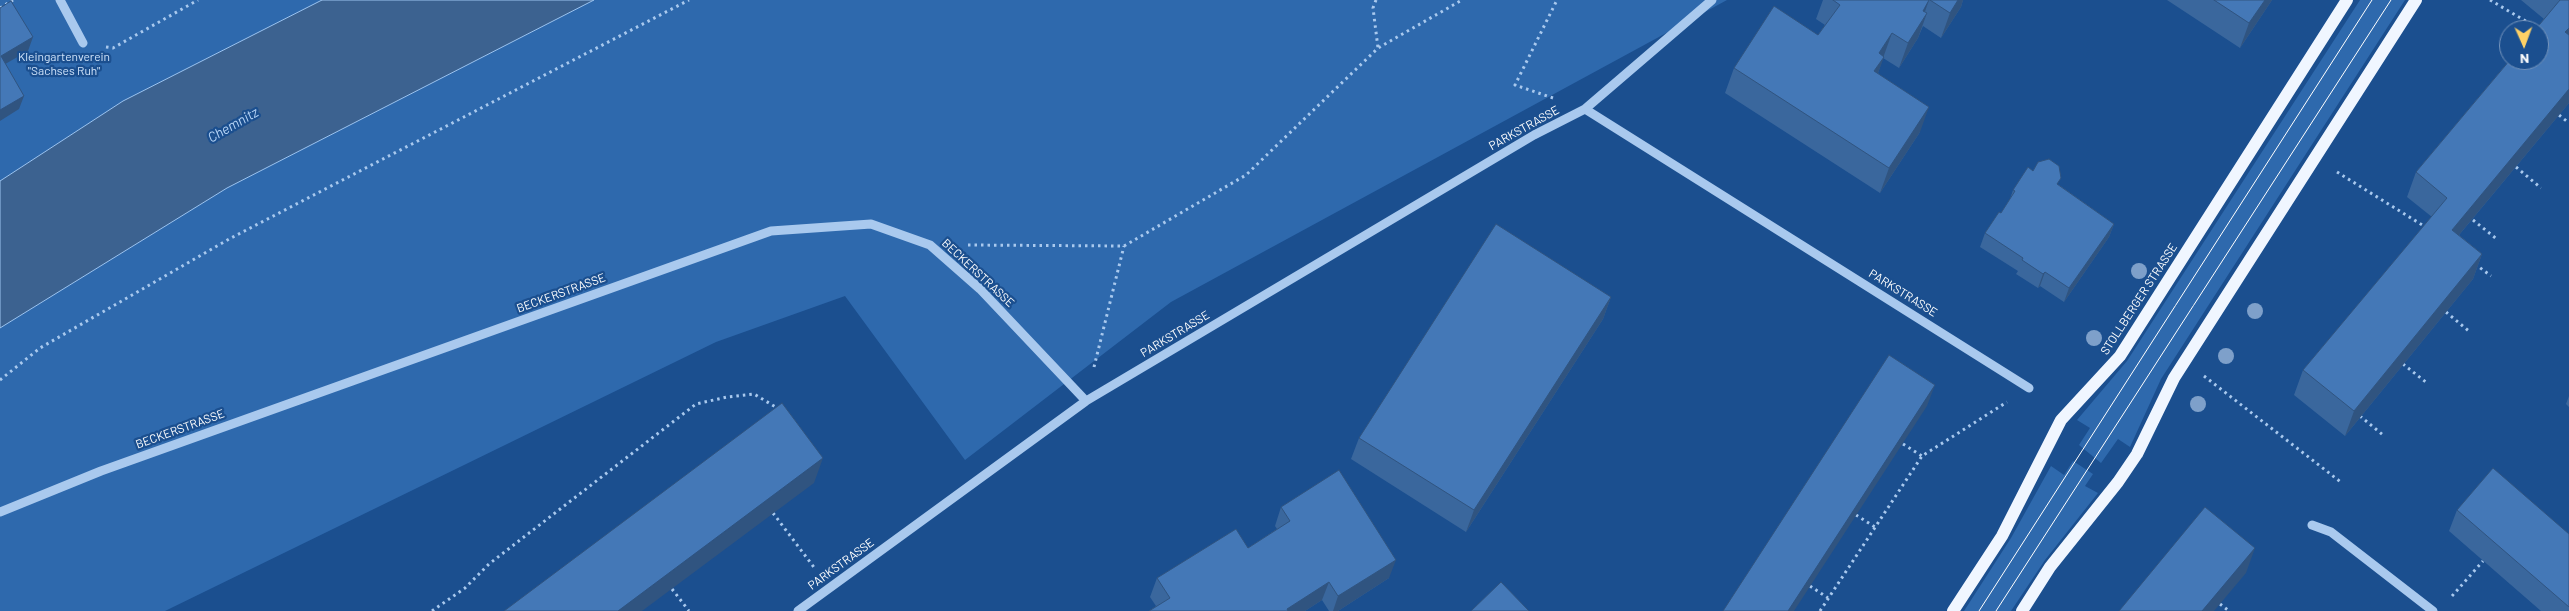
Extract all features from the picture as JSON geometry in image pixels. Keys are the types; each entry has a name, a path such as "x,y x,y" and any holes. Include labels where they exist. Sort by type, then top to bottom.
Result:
{"main road":[{"name":"STOLLBERGER STRASSE","path":"1954,611 2002,536 2061,420 2120,356 2347,0"},
{"path":"2022,611 2050,567 2118,482 2137,454 2174,378 2416,0"}],"street":[{"path":"60,0 84,43"},
{"name":"PARKSTRASSE","path":"798,611 1086,402 1534,135 1584,109 1712,0"},
{"name":"PARKSTRASSE","path":"1584,109 2030,388"},
{"name":"BECKERSTRASSE","path":"0,512 101,471 771,231 871,224 930,245 980,289 1086,402"},
{"path":"2312,525 2331,532 2433,611"}],"path":[{"path":"0,8 13,0"},
{"path":"84,43 113,48 198,0"},
{"path":"0,380 40,348 231,238 690,0"},
{"path":"1376,0 1373,8 1378,48"},
{"path":"930,245 1124,246 1246,175 1378,48 1462,0"},
{"path":"1556,0 1515,85 1584,109"},
{"path":"2490,0 2523,20"},
{"path":"2559,115 2569,123"},
{"path":"2516,167 2541,188"},
{"path":"2329,168 2432,231"},
{"path":"2473,220 2498,240"},
{"path":"1086,402 1124,246"},
{"path":"2470,261 2491,276"},
{"path":"2446,312 2470,332"},
{"path":"2403,364 2427,383"},
{"path":"2201,373 2342,484"},
{"path":"1820,611 1922,456 2030,388"},
{"path":"432,611 465,588 489,564 696,404 727,397 754,394 779,410"},
{"path":"2360,416 2383,435"},
{"path":"1903,444 1922,456"},
{"path":"774,513 830,588"},
{"path":"1856,515 1875,527"},
{"path":"2446,604 2483,561"},
{"path":"1810,586 1828,598"},
{"path":"672,589 689,611"},
{"path":"2220,604 2229,611"}],"green space":[{"name":"Kleingartenverein \"Sachses Ruh\"","path":"0,0 322,0 123,101 0,181"},
{"path":"594,0 1727,0 1171,302 965,460 845,296 716,342 165,611 0,611 0,328 227,188"},
{"path":"2360,0 2405,0 2161,379 2130,447 2118,439 2101,463 2079,445 2090,428 2077,420 2127,361"},
{"path":"2073,461 2093,474 2085,486 2098,493 2045,560 2011,611 1964,611 2011,538 2051,466 2064,475"}],"water":[{"name":"Chemnitz","path":"322,0 594,0 227,188 0,328 0,181 123,101"}],"building":[{"path":"1833,0 1929,0 1923,11 1927,13 1908,43 1892,33 1879,53 1884,57 1874,71 1929,107 1889,168 1734,68 1774,6 1818,35 1840,5"},
{"path":"1930,0 1958,0 1950,13"},
{"path":"2214,0 2265,0 2249,23"},
{"path":"2560,0 2569,0 2569,28 2565,32 2569,35 2569,89 2452,230 2482,254 2354,411 2303,370 2447,198 2416,172 2502,70 2549,70 2549,20 2543,20"},
{"path":"11,1 33,37 1,56 24,96 0,110 0,8"},
{"path":"2049,159 2059,166 2061,178 2057,184 2114,224 2069,288 2045,272 2043,274 2022,260 2023,258 1985,233 1999,212 2001,213 2028,167 2033,171 2038,162"},
{"path":"1496,224 1611,297 1474,510 1359,438"},
{"path":"1889,355 1935,385 1788,611 1723,611"},
{"path":"782,403 823,458 618,611 504,611"},
{"path":"2493,468 2569,534 2569,607 2457,510"},
{"path":"1339,470 1396,560 1338,596 1329,582 1287,609 1288,611 1149,611 1170,598 1157,578 1236,529 1248,548 1290,521 1281,507"},
{"path":"2205,507 2255,548 2202,611 2119,611"},
{"path":"1501,582 1529,611 1471,611"}],"tram line":[{"path":"1979,611 2372,0"},
{"path":"1996,611 2391,0"}]}
